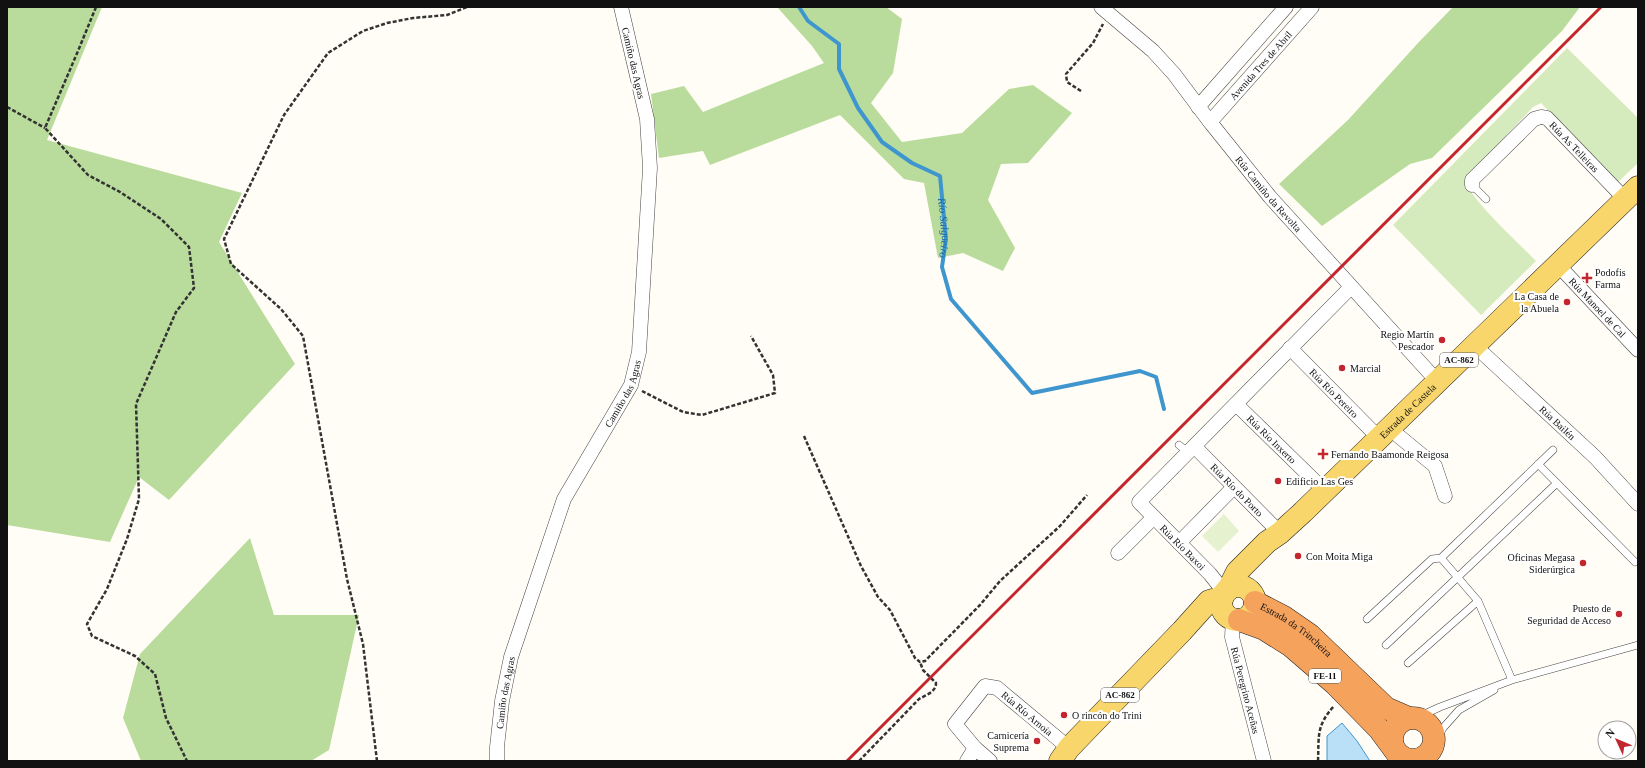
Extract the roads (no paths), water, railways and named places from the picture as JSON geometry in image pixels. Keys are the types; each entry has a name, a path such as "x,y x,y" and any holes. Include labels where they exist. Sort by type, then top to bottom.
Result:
{"highway":[{"name":"Estrada da Trincheira","path":"1254,599 1310,635 1386,708 1412,718 1422,720 1432,729 1434,741 1429,754"},
{"name":"Estrada da Trincheira","path":"1229,606 1291,646 1341,690 1379,729 1400,756"},
{"path":"1412,718 1397,726 1393,732 1393,746 1400,756 1411,760 1417,760 1429,754"}],"main road":[{"name":"Estrada de Castela","path":"1274,538 1325,491 1474,345 1634,193"},
{"name":"AC-862","path":"1064,755 1209,601 1229,606 1249,617 1255,608 1254,599 1256,575 1274,538"},
{"name":"AC-862","path":"1229,606 1237,572 1274,538"},
{"name":"AC-862","path":"1229,606 1233,587 1245,587 1250,590 1254,599"}],"street":[{"name":"Camiño das Agras","path":"497,761 502,701 511,657 564,499 631,385 640,352 650,168 647,119 621,7"},
{"name":"Avenida Tres de Abril","path":"1198,107 1286,7"},
{"name":"Avenida Tres de Abril","path":"1210,122 1312,7"},
{"name":"Rúa Camiño da Revolta","path":"1108,9 1153,51 1174,74 1198,107 1270,197 1437,381"},
{"name":"Rúa As Telleiras","path":"1472,185 1472,180 1534,119 1542,117 1547,118 1634,193"},
{"name":"Rúa Manoel de Cal","path":"1558,265 1638,350"},
{"path":"1274,538 1188,448 1236,404 1351,287"},
{"name":"Rúa Bailén","path":"1474,345 1595,457 1638,504"},
{"name":"Rúa Río Pereiro","path":"1290,348 1384,433 1435,466 1445,496"},
{"name":"Rúa Río Inxerto","path":"1236,404 1325,491"},
{"name":"Rúa Río Baxoi","path":"1188,448 1139,502 1210,574 1229,606"},
{"name":"Rúa Río do Porto","path":"1188,448 1274,538"},
{"path":"1179,543 1229,492"},
{"path":"1118,553 1154,517"},
{"name":"Rúa Peregrino Aceñas","path":"1229,606 1232,637 1264,761"},
{"name":"Rúa Río Arnoia","path":"990,761 975,748 955,724 985,686 997,688 1064,755"},
{"path":"967,761 975,748"}],"lane":[{"path":"1472,185 1486,199"},
{"path":"1367,619 1432,559 1441,558 1552,450"},
{"path":"1538,464 1635,562"},
{"path":"1386,645 1557,484"},
{"path":"1441,558 1478,601 1512,680"},
{"path":"1408,663 1478,601"},
{"path":"1412,718 1512,680 1638,645"},
{"path":"1429,754 1443,728 1459,710 1512,680"}],"water":[{"path":"1342,723 1357,741 1370,761 1327,761 1327,736"}],"waterway":[{"name":"Río Salgueiro","path":"799,7 808,21 839,44 839,69 858,108 882,142 912,163 940,176 946,239 942,267 951,299 1032,393 1140,371 1156,377 1164,409"}],"railway":[{"path":"847,761 1601,7"}],"place":[{"name":"Podofis Farma","path":"1587,278"},
{"name":"La Casa de la Abuela","path":"1567,302"},
{"name":"Regio Martín Pescador","path":"1442,340"},
{"name":"Marcial","path":"1342,368"},
{"name":"Fernando Baamonde Reigosa","path":"1323,454"},
{"name":"Edificio Las Ges","path":"1278,481"},
{"name":"Con Moita Miga","path":"1298,556"},
{"name":"Oficinas Megasa Siderúrgica","path":"1583,563"},
{"name":"Puesto de Seguridad de Acceso","path":"1619,614"},
{"name":"O rincón do Trini","path":"1064,715"},
{"name":"Carnicería Suprema","path":"1037,741"}]}
